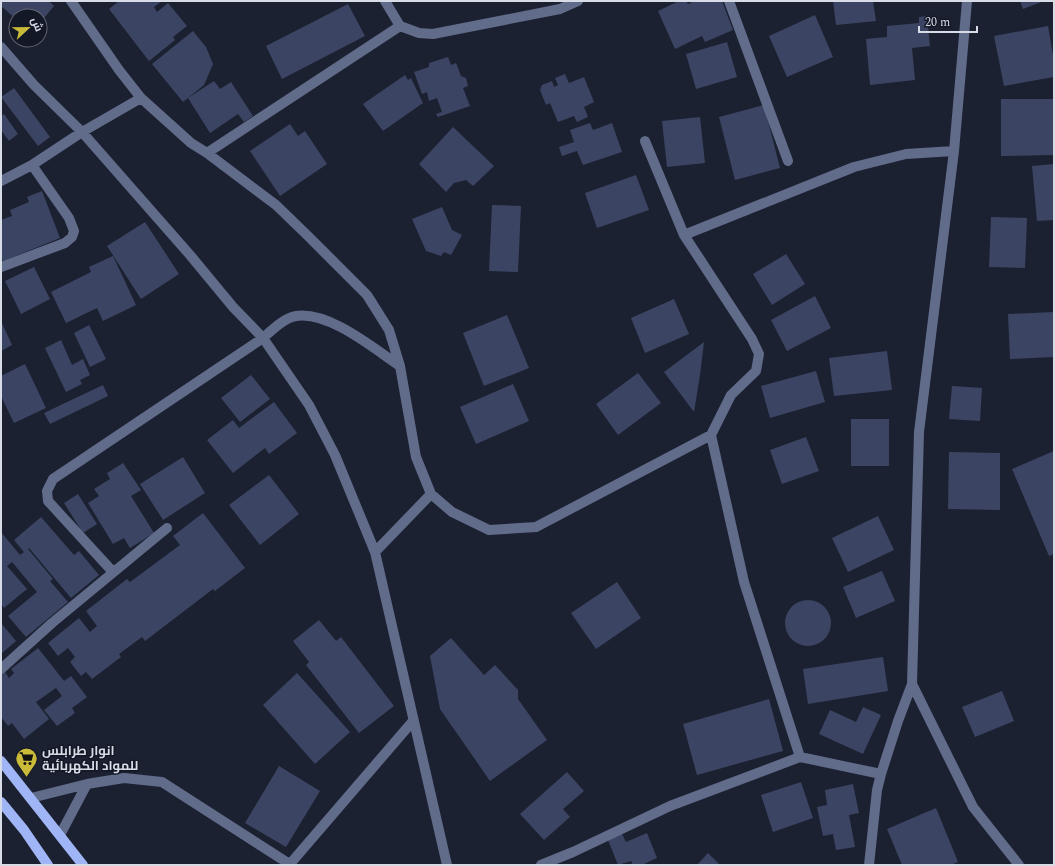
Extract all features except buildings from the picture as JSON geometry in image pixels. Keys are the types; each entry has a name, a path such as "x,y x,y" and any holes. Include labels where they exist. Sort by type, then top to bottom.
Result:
{"main road":[{"path":"1,761 83,865"},
{"path":"1,802 24,830 48,865"}],"street":[{"path":"71,1 119,70 141,98 191,143 207,153 276,205 367,295 389,330 400,366 416,457 431,494 452,512 489,530 536,527 712,435 731,395 756,371 759,354 752,339 684,235 644,141"},
{"path":"386,1 400,26 418,34 433,34 578,1"},
{"path":"729,1 788,161"},
{"path":"869,865 877,790 898,721 912,684 920,432 954,151 967,1"},
{"path":"207,153 400,26"},
{"path":"1,47 34,85 82,132 234,307 263,338 309,405 335,455 376,552 413,721 447,865"},
{"path":"1,181 32,165 82,132 141,98"},
{"path":"684,235 854,167 906,154 954,151"},
{"path":"1,267 72,238 74,231 69,218 32,165"},
{"path":"113,572 48,501 47,491 53,479 263,338 281,324 296,316 316,317 334,323 400,366"},
{"path":"712,435 744,582 800,757"},
{"path":"376,552 431,494"},
{"path":"1,669 52,623 167,528"},
{"path":"912,684 973,807 1019,865"},
{"path":"31,798 87,784 124,778 162,782 290,864 413,721"},
{"path":"541,865 573,852 670,806 800,757 881,774"},
{"path":"60,835 87,784"}],"place":[{"name":"انوار طرابلس للمواد الكهربائية","path":"27,778"}]}
